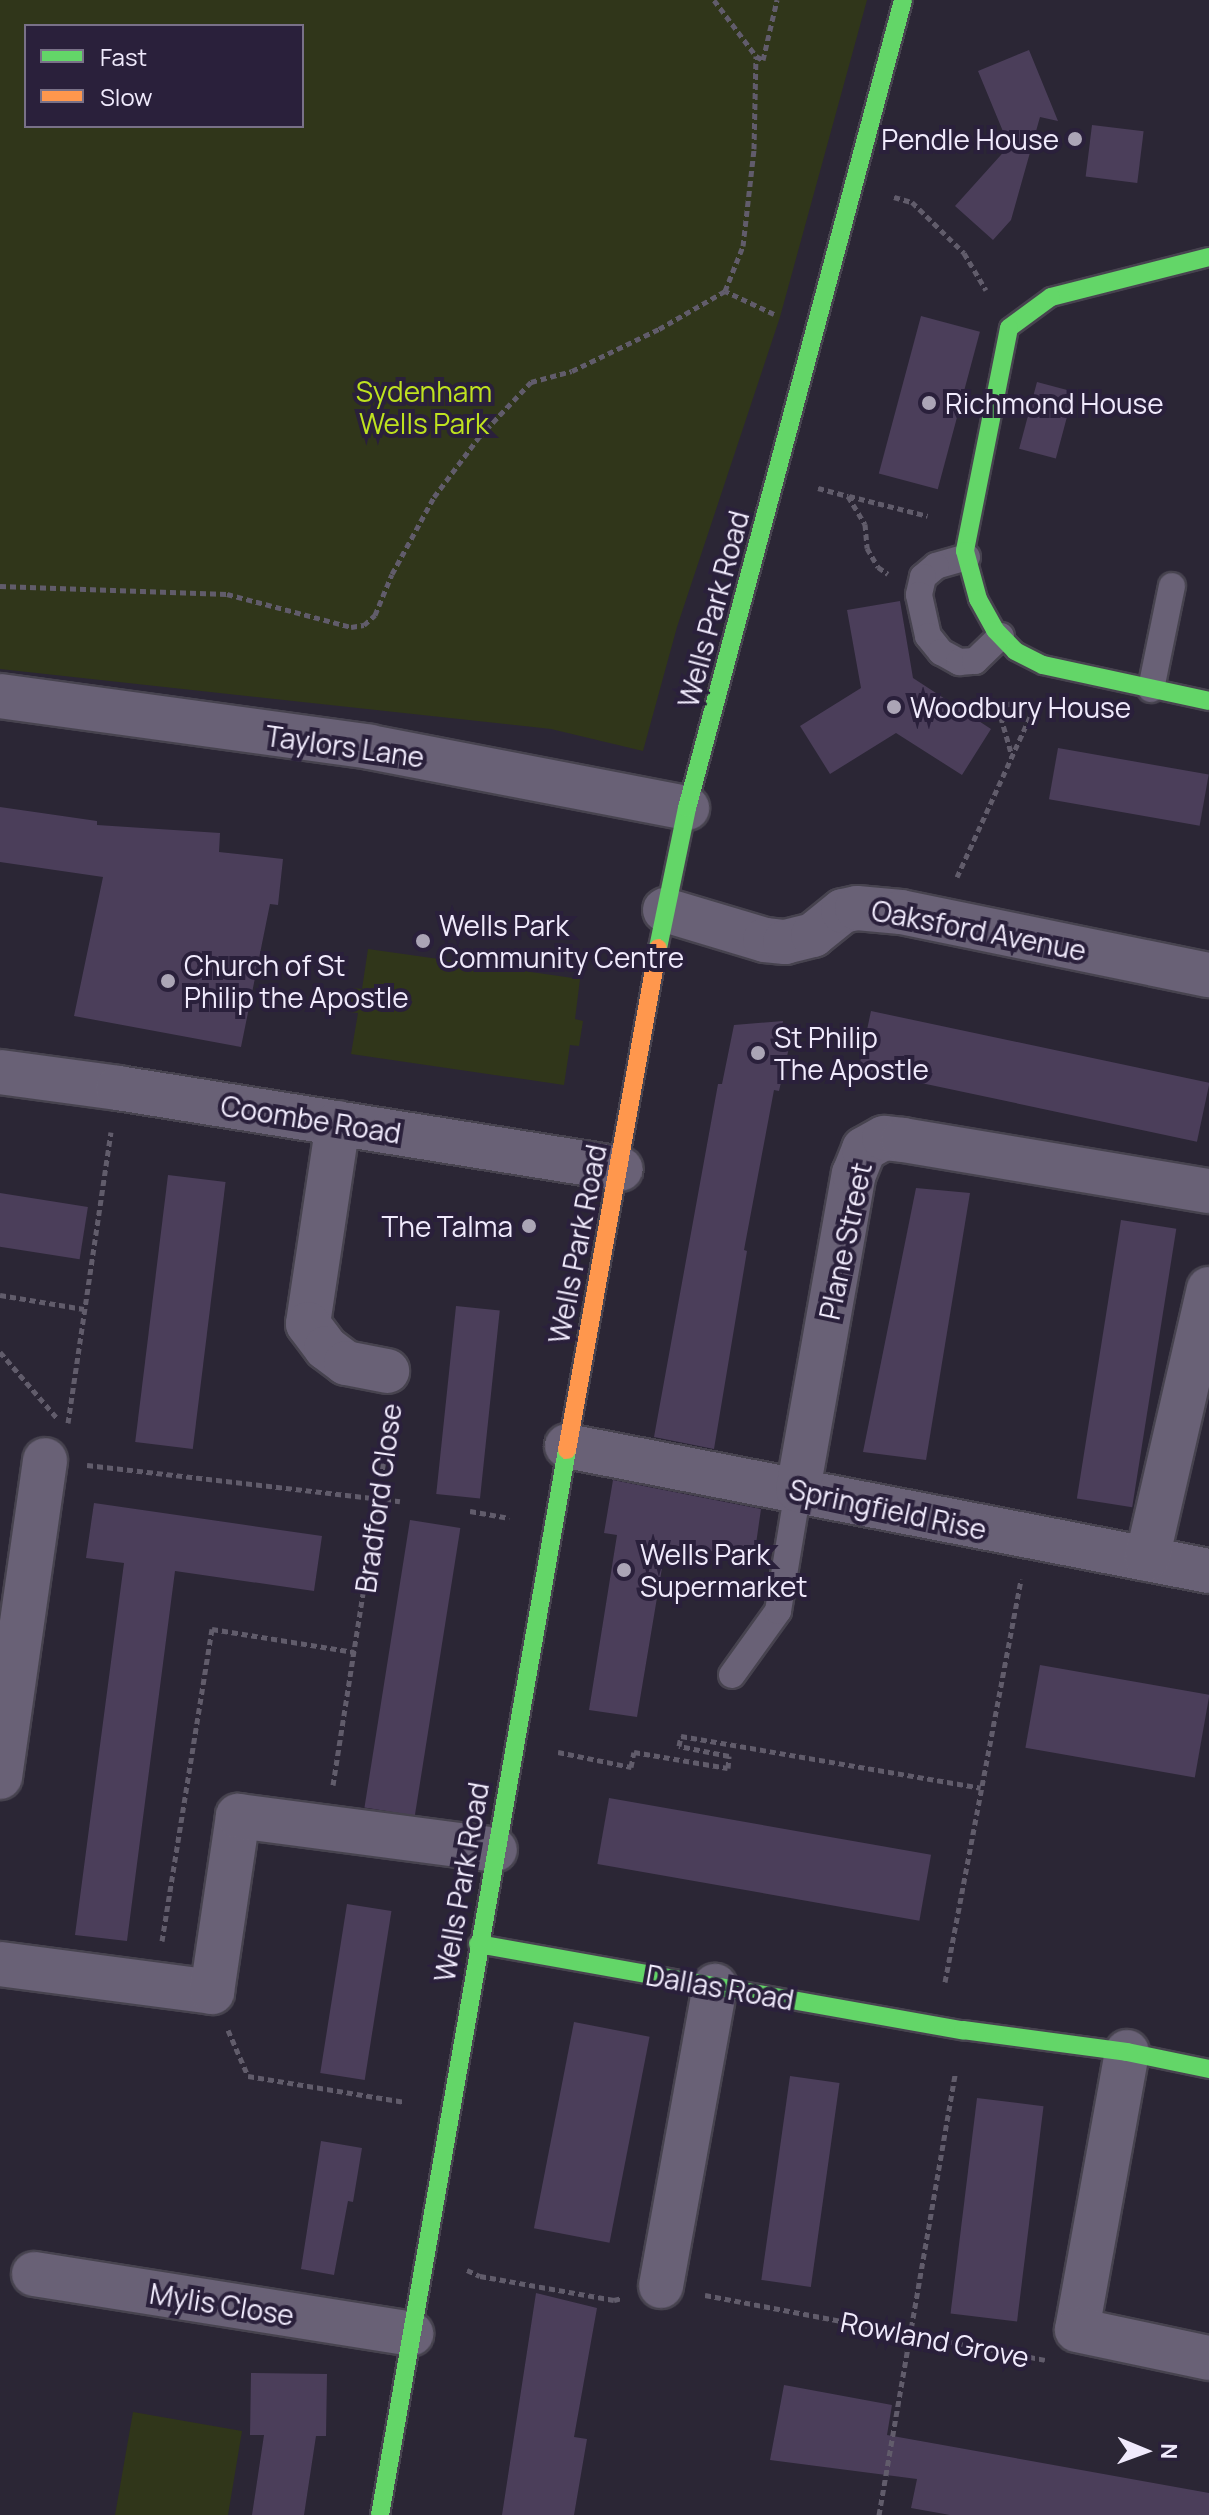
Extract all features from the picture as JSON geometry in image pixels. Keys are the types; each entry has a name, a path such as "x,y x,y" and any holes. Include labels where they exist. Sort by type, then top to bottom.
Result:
{"street":[{"name":"Wells Park Road","path":"380,2515 478,1944 567,1446 621,1169 665,910 687,808 778,478 903,0"},
{"path":"1209,257 1200,262 1051,297 1009,328 970,526 967,557 978,599 1001,636 1015,651 1053,667 1209,701"},
{"name":"Taylors Lane","path":"0,696 370,747 687,808"},
{"name":"Oaksford Avenue","path":"665,910 765,940 785,942 813,935 843,911 857,908 938,919 1209,975"},
{"name":"Coombe Road","path":"0,1072 118,1088 621,1169"},
{"name":"Bradford Close","path":"338,1123 308,1324 326,1348 346,1363 387,1371"},
{"name":"Plane Street","path":"798,1490 854,1174 864,1149 884,1138 903,1140 1209,1191"},
{"path":"1147,1559 1209,1289"},
{"path":"0,1777 56,1444"},
{"name":"Springfield Rise","path":"567,1446 1209,1571"},
{"path":"0,1964 212,1992 238,1816 495,1850"},
{"name":"Dallas Road","path":"478,1944 963,2030 1127,2052 1209,2069"},
{"path":"661,2286 715,1986"},
{"path":"1127,2052 1074,2348 1209,2358"},
{"name":"Mylis Close","path":"34,2274 411,2334"}],"lane":[{"path":"967,557 936,566 923,577 921,618 928,636 941,652 959,662 975,661 1001,636"},
{"path":"1151,689 1172,586"},
{"path":"732,1675 778,1611 798,1490"}],"path":[{"path":"714,0 756,56 763,60 777,0"},
{"path":"0,586 227,594 259,600 323,621 351,627 364,625 375,615 392,574 434,497 479,437 531,382 572,371 659,329 725,291 743,246 754,149 756,56"},
{"path":"855,185 912,202 964,253 1009,328"},
{"path":"725,291 817,332"},
{"path":"778,478 970,526"},
{"path":"848,496 865,524 867,548 878,567 897,581 921,589"},
{"path":"938,919 1053,667"},
{"path":"998,707 1012,757"},
{"path":"56,1444 84,1309 118,1088"},
{"path":"0,1295 84,1309"},
{"path":"0,1352 56,1444 400,1501"},
{"name":"Bradford Close","path":"327,1826 394,1391 387,1371"},
{"path":"955,1931 1029,1538"},
{"path":"156,1984 212,1629 354,1652"},
{"path":"555,1752 631,1767 634,1752 728,1768 729,1756 679,1746 681,1736 981,1788"},
{"path":"212,1992 248,2076 449,2109"},
{"path":"879,2515 963,2030"},
{"name":"Rowland Grove","path":"426,2252 480,2276 614,2300 661,2286 908,2334 1074,2348"}],"green space":[{"name":"Sydenham Wells Park","path":"0,0 867,0 780,317 677,627 643,751 551,729 0,669"},
{"path":"368,949 580,979 575,1019 583,1021 579,1046 570,1045 564,1085 351,1054 358,1013 350,1012 353,988 362,989"},
{"path":"133,2412 242,2431 228,2515 115,2515"}],"building":[{"path":"1029,50 1058,121 1040,117 1011,220 993,240 955,206 1009,146 978,71"},
{"path":"1092,125 1144,131 1137,183 1086,177"},
{"name":"Richmond House","path":"921,316 980,332 938,489 879,473"},
{"path":"1037,382 1074,392 1056,458 1019,449"},
{"name":"Woodbury House","path":"900,601 913,678 991,729 962,775 896,733 830,774 800,726 861,688 847,610"},
{"path":"1058,748 1209,775 1200,826 1049,799"},
{"path":"0,807 97,821 97,825 220,833 219,852 283,859 278,905 270,904 241,1047 74,1016 103,877 0,862"},
{"path":"871,1011 1209,1083 1197,1142 859,1070"},
{"path":"783,1021 782,1026 794,1026 779,1091 774,1090 744,1250 747,1251 714,1449 654,1437 718,1084 722,1084 734,1025"},
{"path":"168,1175 226,1182 193,1449 135,1442"},
{"path":"916,1188 970,1193 926,1460 863,1452"},
{"path":"0,1193 88,1207 80,1259 0,1247"},
{"path":"1121,1220 1176,1229 1132,1507 1077,1499"},
{"path":"456,1306 500,1311 480,1499 436,1494"},
{"path":"613,1480 761,1509 754,1558 666,1544 637,1717 589,1710 617,1535 604,1533"},
{"path":"94,1503 322,1536 314,1591 175,1571 127,1941 75,1935 124,1563 86,1558"},
{"path":"410,1520 460,1528 415,1815 364,1807"},
{"path":"1040,1665 1209,1695 1195,1778 1025,1748"},
{"path":"609,1798 931,1855 919,1921 597,1864"},
{"path":"347,1904 391,1911 365,2080 320,2073"},
{"path":"574,2022 650,2037 610,2243 534,2228"},
{"path":"790,2076 840,2083 811,2287 761,2280"},
{"path":"977,2098 1044,2106 1017,2322 951,2313"},
{"path":"321,2141 362,2148 353,2202 348,2201 334,2275 301,2269"},
{"path":"536,2293 597,2308 574,2437 587,2439 574,2515 502,2515"},
{"path":"251,2373 327,2374 326,2436 316,2436 304,2515 252,2515 264,2435 250,2435"},
{"path":"784,2385 892,2405 887,2435 1209,2493 1209,2515 950,2515 911,2508 917,2479 770,2460"}],"traffic: fast":[{"path":"658,948 687,808 903,0"},
{"path":"1209,257 1051,297 1009,328 965,551 978,599 995,630 1015,651 1043,665 1209,701"},
{"path":"380,2515 567,1450"},
{"path":"478,1944 963,2030 1127,2052 1209,2069"}],"traffic: slow":[{"path":"567,1450 658,948"}],"place":[{"name":"Pendle House","path":"1075,139"},
{"name":"Richmond House","path":"929,403"},
{"name":"Woodbury House","path":"894,707"},
{"name":"Wells Park Community Centre","path":"423,941"},
{"name":"Church of St Philip the Apostle","path":"168,981"},
{"name":"St Philip The Apostle","path":"758,1053"},
{"name":"The Talma","path":"529,1226"},
{"name":"Wells Park Supermarket","path":"624,1570"}]}
